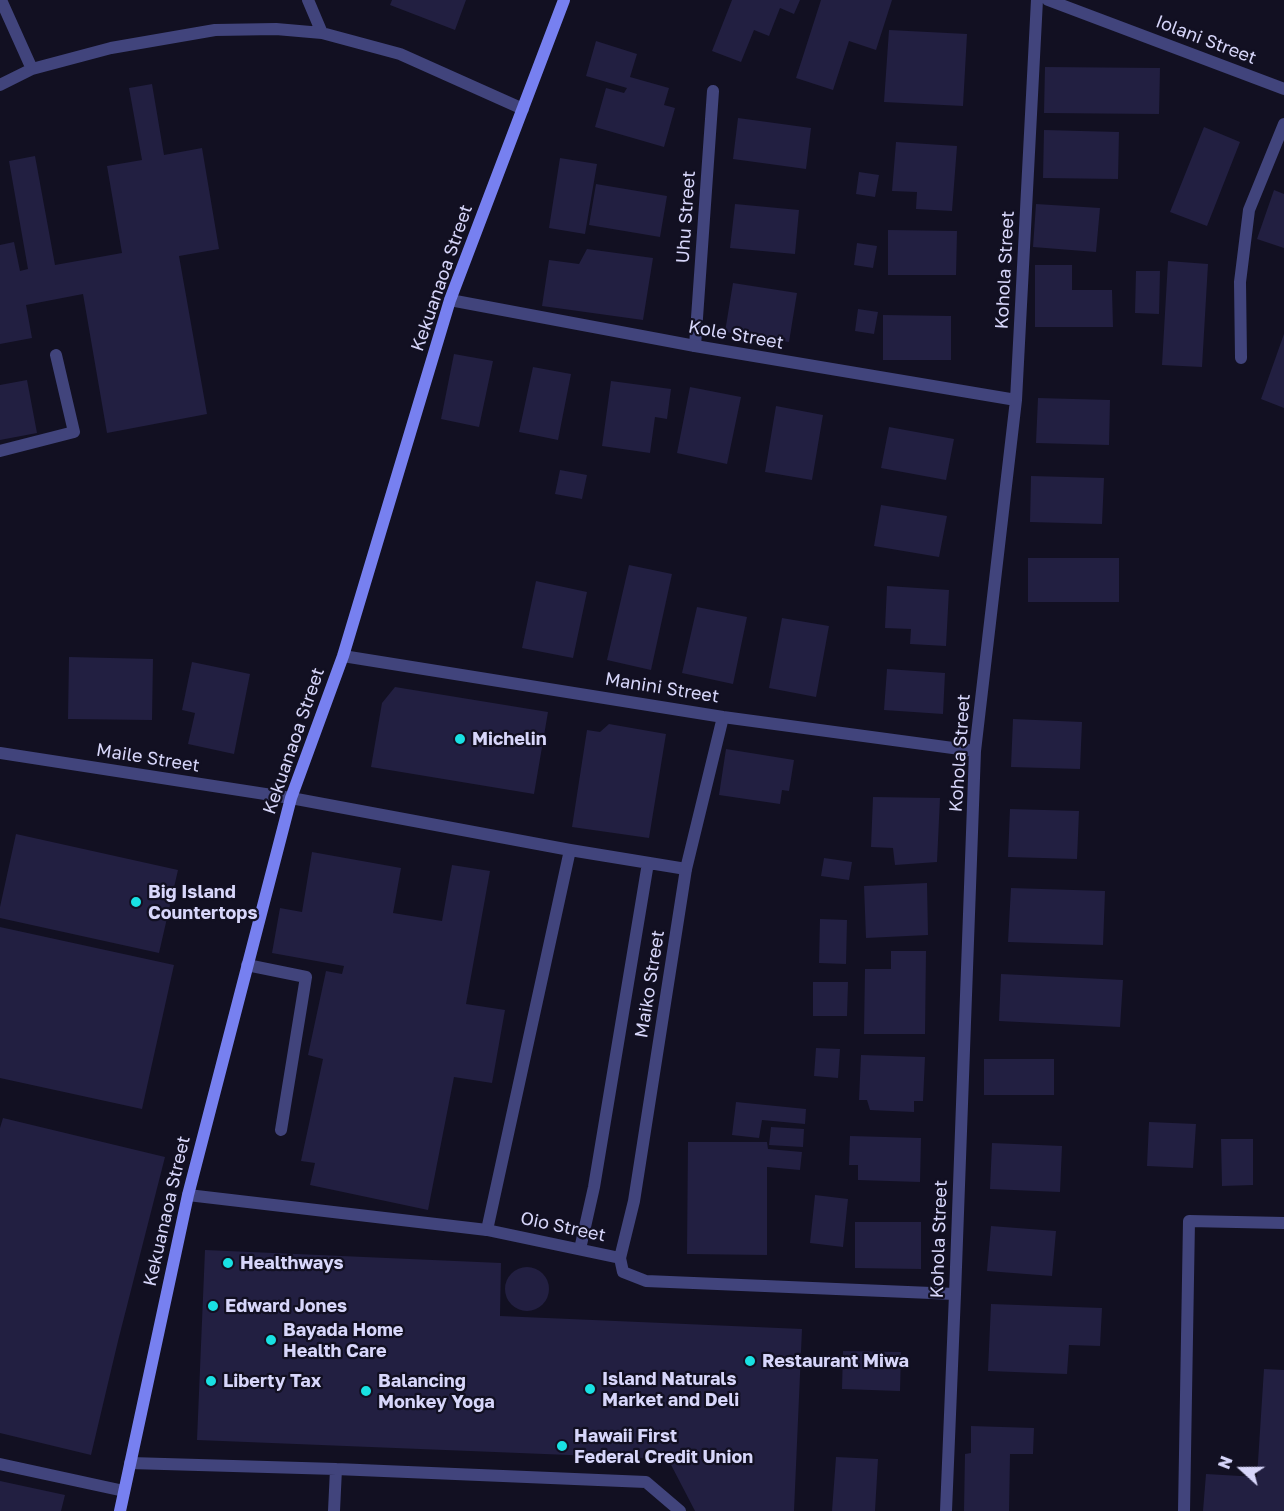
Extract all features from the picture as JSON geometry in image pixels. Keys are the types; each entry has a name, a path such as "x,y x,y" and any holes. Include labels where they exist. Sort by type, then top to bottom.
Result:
{"street":[{"path":"1,0 32,69"},
{"path":"308,0 322,33"},
{"name":"Kekuanaoa Street","path":"120,1511 188,1195 291,798 343,656 450,300 564,0"},
{"name":"Kohola Street","path":"946,1511 975,751 1016,400 1037,0"},
{"name":"Iolani Street","path":"1048,0 1284,89"},
{"path":"0,85 32,69 111,48 215,30 276,29 322,33 400,54 523,109"},
{"name":"Uhu Street","path":"695,346 712,91"},
{"path":"1242,358 1240,282 1249,210 1284,124"},
{"name":"Kole Street","path":"450,300 695,346 1016,400"},
{"path":"0,451 74,432 56,355"},
{"name":"Manini Street","path":"343,656 723,717 975,751"},
{"name":"Maiko Street","path":"620,1258 634,1201 686,869 723,717"},
{"name":"Maile Street","path":"0,753 291,798 570,850 686,869"},
{"path":"487,1230 570,850"},
{"path":"580,1249 594,1187 648,863"},
{"path":"247,965 306,977 281,1130"},
{"name":"Oio Street","path":"188,1195 487,1230 620,1258 622,1272 646,1281 955,1294"},
{"path":"1184,1511 1190,1221 1284,1222"},
{"path":"130,1463 646,1482 680,1511"},
{"path":"0,1464 124,1491"},
{"path":"334,1511 336,1469"}],"building":[{"path":"392,0 466,0 455,30 390,5"},
{"path":"732,0 800,0 794,14 780,8 769,36 754,30 741,62 712,51"},
{"path":"821,0 892,0 876,50 849,41 833,90 796,78"},
{"path":"889,30 967,34 963,106 884,102"},
{"path":"596,41 637,54 630,77 669,88 664,105 675,108 664,147 595,127 606,88 624,93 627,88 586,76"},
{"path":"1045,67 1160,68 1159,114 1044,113"},
{"path":"152,84 164,155 202,148 219,249 179,256 207,414 107,433 83,294 26,305 32,338 0,344 0,245 14,242 20,271 28,269 9,161 35,156 55,265 122,253 107,166 142,160 129,88"},
{"path":"738,118 811,128 806,169 733,159"},
{"path":"1204,127 1240,142 1207,226 1170,212"},
{"path":"1044,130 1119,132 1118,179 1043,178"},
{"path":"896,142 957,146 952,211 916,209 917,192 892,191"},
{"path":"560,158 597,164 585,234 549,228"},
{"path":"859,172 879,175 875,197 856,194"},
{"path":"596,184 667,196 660,237 589,225"},
{"path":"1274,190 1284,194 1284,248 1257,239"},
{"path":"735,204 799,210 795,254 730,248"},
{"path":"1036,204 1100,208 1096,252 1033,247"},
{"path":"888,230 957,231 956,275 888,275"},
{"path":"857,243 877,246 873,268 854,265"},
{"path":"587,249 653,258 643,320 542,306 549,260 579,264"},
{"path":"1168,261 1208,264 1202,367 1162,365"},
{"path":"1035,265 1072,265 1072,290 1112,290 1113,327 1035,327"},
{"path":"1136,271 1160,271 1159,314 1135,313"},
{"path":"733,283 797,293 789,342 725,332"},
{"path":"858,309 878,312 874,334 855,331"},
{"path":"883,315 951,316 951,360 883,360"},
{"path":"1284,334 1284,408 1261,399"},
{"path":"454,354 493,361 479,427 441,419"},
{"path":"533,367 571,374 558,440 519,432"},
{"path":"27,380 37,433 0,440 0,385"},
{"path":"611,381 671,389 667,419 655,417 650,453 602,446"},
{"path":"690,387 741,397 727,464 677,453"},
{"path":"1038,398 1110,400 1109,445 1036,443"},
{"path":"776,406 823,415 812,480 765,472"},
{"path":"889,427 954,439 946,480 881,468"},
{"path":"560,470 587,475 582,499 555,494"},
{"path":"1031,476 1104,478 1102,524 1030,522"},
{"path":"881,505 947,516 939,557 874,546"},
{"path":"1028,558 1119,558 1119,602 1028,602"},
{"path":"629,565 672,574 651,670 607,660"},
{"path":"536,581 587,592 573,658 522,648"},
{"path":"887,586 949,590 946,646 910,644 911,629 885,628"},
{"path":"697,607 747,617 733,684 682,673"},
{"path":"782,618 829,626 816,697 769,688"},
{"path":"69,657 153,659 152,720 68,719"},
{"path":"192,662 250,674 234,754 188,744 195,713 182,710"},
{"path":"887,669 945,673 943,714 884,710"},
{"name":"Michelin","path":"395,687 548,712 534,794 371,767 382,703"},
{"path":"1013,719 1082,722 1080,769 1011,767"},
{"path":"609,724 666,734 649,838 572,827 587,730 600,732"},
{"path":"726,749 794,760 789,791 782,790 780,804 719,795"},
{"path":"873,797 940,798 937,862 895,865 893,848 871,847"},
{"path":"1010,809 1079,811 1077,859 1008,857"},
{"path":"16,834 178,870 159,953 0,918 0,907"},
{"path":"312,852 401,868 393,913 442,921 452,865 490,871 466,1004 505,1010 492,1083 454,1077 428,1210 310,1185 315,1163 301,1161 323,1059 308,1055 326,971 342,974 344,966 272,953 280,908 302,912"},
{"path":"824,858 852,862 849,880 821,876"},
{"path":"927,883 928,935 866,938 864,886"},
{"path":"1011,888 1105,891 1103,945 1008,942"},
{"path":"820,919 847,920 846,964 819,963"},
{"path":"0,927 174,965 142,1109 0,1078"},
{"path":"891,951 926,951 925,1034 864,1034 865,969 891,969"},
{"path":"1001,974 1123,980 1120,1027 999,1021"},
{"path":"813,982 848,982 847,1016 813,1016"},
{"path":"816,1048 840,1049 838,1078 814,1076"},
{"path":"861,1055 925,1057 923,1101 914,1101 914,1112 870,1110 867,1100 859,1100"},
{"path":"984,1059 1054,1059 1054,1095 984,1095"},
{"path":"736,1102 806,1109 805,1124 762,1120 759,1138 732,1135"},
{"path":"3,1118 165,1157 91,1455 0,1433 0,1128"},
{"path":"1149,1122 1196,1124 1193,1168 1147,1166"},
{"path":"771,1127 804,1129 803,1147 769,1145"},
{"path":"850,1136 921,1138 920,1182 858,1180 858,1165 849,1165"},
{"path":"1221,1139 1253,1139 1253,1185 1222,1186"},
{"path":"688,1142 767,1142 768,1149 802,1152 800,1170 767,1167 767,1255 687,1254"},
{"path":"992,1143 1062,1146 1060,1192 990,1189"},
{"path":"815,1195 848,1199 843,1247 810,1243"},
{"path":"855,1222 921,1222 921,1269 855,1268"},
{"path":"991,1226 1056,1231 1052,1276 987,1271"},
{"path":"205,1250 501,1263 500,1316 802,1329 794,1511 695,1511 668,1459 197,1440"},
{"path":"527,1267 536,1268 543,1273 548,1280 548,1298 543,1305 536,1310 527,1311 518,1310 511,1305 506,1298 505,1289 506,1280 511,1273 518,1268"},
{"path":"991,1304 1102,1308 1100,1346 1069,1345 1067,1374 988,1371"},
{"path":"843,1351 901,1352 900,1391 842,1389"},
{"path":"1264,1369 1284,1370 1284,1511 1203,1511 1206,1474 1257,1477"},
{"path":"971,1426 1034,1428 1033,1454 1010,1454 1009,1511 964,1511 965,1454 971,1453"},
{"path":"836,1457 878,1459 875,1511 832,1511"},
{"path":"0,1481 65,1495 61,1511 0,1511"}],"place":[{"name":"Michelin","path":"460,739"},
{"name":"Big Island Countertops","path":"136,902"},
{"name":"Healthways","path":"228,1263"},
{"name":"Edward Jones","path":"213,1306"},
{"name":"Bayada Home Health Care","path":"271,1340"},
{"name":"Restaurant Miwa","path":"750,1361"},
{"name":"Liberty Tax","path":"211,1381"},
{"name":"Island Naturals Market and Deli","path":"590,1389"},
{"name":"Balancing Monkey Yoga","path":"366,1391"},
{"name":"Hawaii First Federal Credit Union","path":"562,1446"}]}
